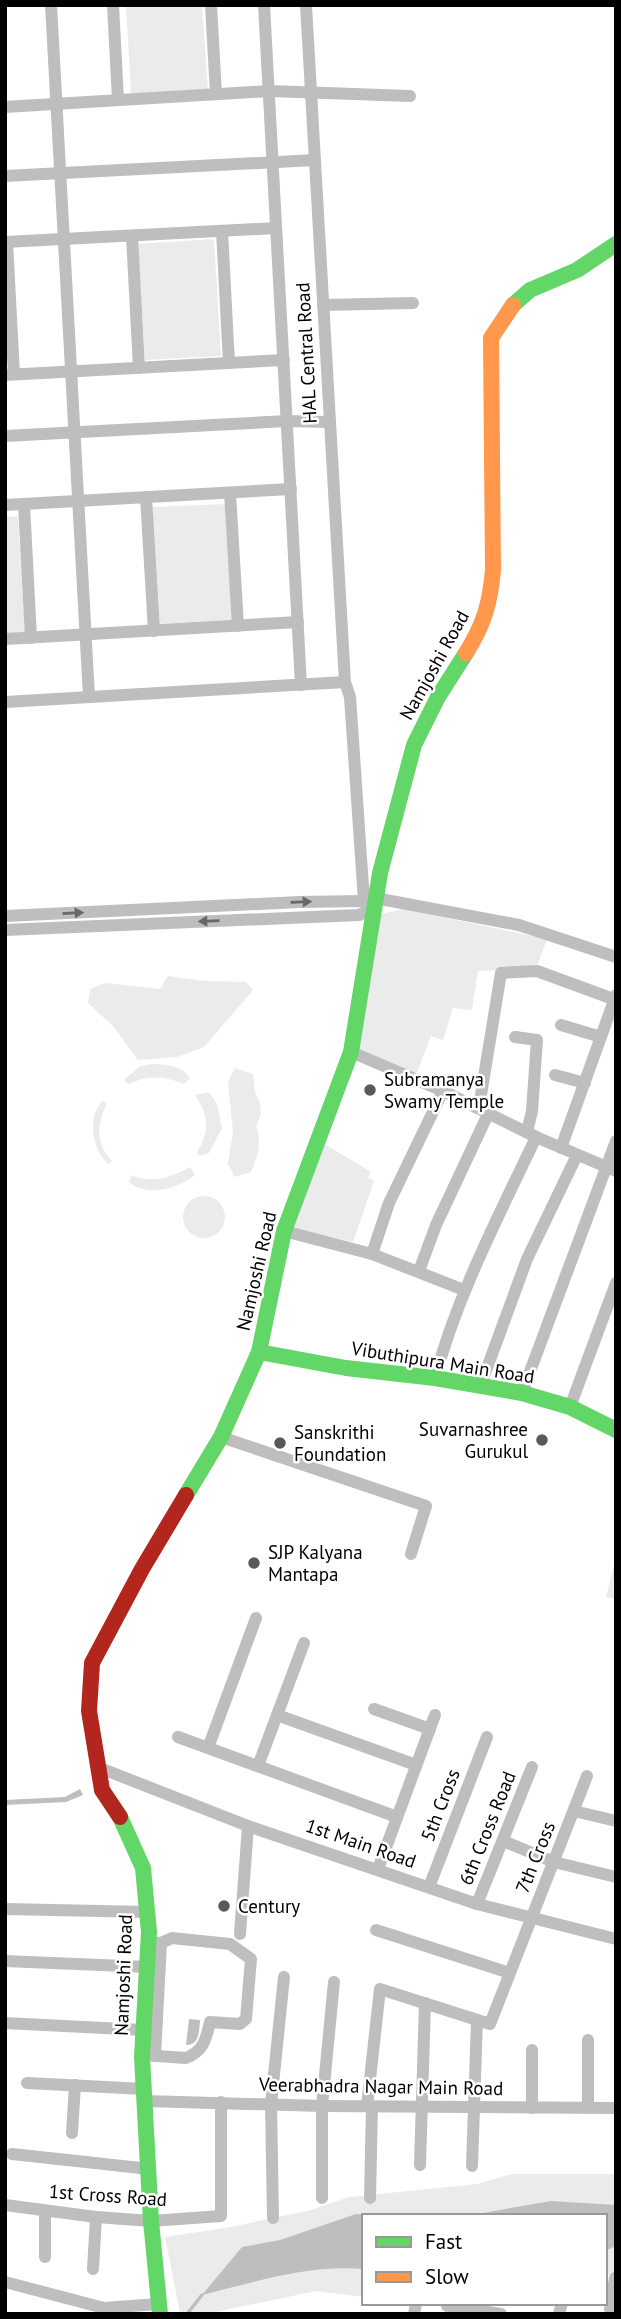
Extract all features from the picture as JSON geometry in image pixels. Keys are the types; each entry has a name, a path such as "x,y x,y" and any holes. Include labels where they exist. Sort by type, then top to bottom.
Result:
{"main road":[{"name":"Namjoshi Road","path":"159,2309 151,2221 145,2095 149,2055 143,2030 148,1967 155,1942 147,1912 143,1867 119,1815 102,1790 89,1711 92,1663 142,1569 221,1437 259,1352 284,1231 351,1052 371,903 414,745 438,697 481,629 490,601 493,570 491,338 510,308 530,290 577,270 616,244"},
{"name":"Vibuthipura Main Road","path":"259,1352 346,1368 435,1378 522,1393 570,1407 615,1428"}],"street":[{"path":"51,5 89,697"},
{"path":"113,5 118,100"},
{"path":"211,5 216,94"},
{"path":"264,5 301,685"},
{"name":"HAL Central Road","path":"306,5 345,682 350,697 371,903"},
{"path":"5,107 269,91 410,96"},
{"path":"5,176 315,160"},
{"path":"276,228 6,242 10,374 284,360"},
{"path":"222,231 229,363"},
{"path":"132,236 139,368"},
{"path":"323,304 413,303"},
{"path":"5,436 287,421 330,422"},
{"path":"5,505 291,489"},
{"path":"230,493 238,626"},
{"path":"146,497 154,631"},
{"path":"23,504 31,638"},
{"path":"5,639 298,622"},
{"path":"5,702 345,682"},
{"path":"5,916 299,902 371,903 519,925 616,957"},
{"path":"5,930 359,915 371,903"},
{"path":"419,1271 484,1110 501,973 537,971 615,998 561,1148"},
{"path":"562,1025 601,1037"},
{"path":"435,1378 464,1290 531,1135 537,1040 515,1037"},
{"path":"351,1052 443,1091 531,1135 611,1169"},
{"path":"555,1076 585,1083"},
{"path":"372,1254 389,1203 443,1091"},
{"path":"522,1393 611,1169 616,1140"},
{"path":"480,1387 527,1259 576,1155"},
{"path":"284,1231 372,1254 464,1290"},
{"path":"570,1407 616,1283"},
{"path":"221,1437 426,1506 411,1554"},
{"path":"208,1748 256,1618"},
{"path":"258,1766 303,1643"},
{"path":"374,1709 430,1730"},
{"path":"277,1715 416,1765"},
{"path":"378,1869 435,1715"},
{"path":"178,1737 397,1817"},
{"name":"5th Cross","path":"429,1887 487,1737"},
{"name":"6th Cross Road","path":"477,1904 532,1767"},
{"name":"1st Main Road","path":"100,1769 248,1826 477,1904 616,1939"},
{"name":"7th Cross","path":"477,2020 490,2024 587,1776"},
{"path":"574,1811 616,1821"},
{"path":"240,1934 248,1826"},
{"path":"503,1841 554,1862 616,1877"},
{"path":"5,1909 147,1912"},
{"path":"376,1930 510,1973"},
{"path":"172,1938 230,1944 251,1959 246,2019 240,2024 210,2022 205,2043 192,2056 186,2058 149,2055 155,1942 172,1938"},
{"path":"5,1961 148,1967"},
{"path":"273,2218 271,2104 284,1977"},
{"path":"322,2198 322,2106 334,1982"},
{"path":"370,2198 370,2106 380,1989 477,2020 472,2166"},
{"path":"419,2165 425,2003"},
{"path":"5,2023 143,2030"},
{"path":"588,2040 588,2108"},
{"path":"532,2050 533,2108"},
{"name":"Veerabhadra Nagar Main Road","path":"27,2083 75,2085 220,2102 322,2106 616,2108"},
{"path":"72,2133 75,2085"},
{"name":"1st Cross Road","path":"5,2205 151,2221 221,2216 220,2102"},
{"path":"12,2154 149,2169"},
{"path":"45,2211 45,2257"},
{"path":"93,2269 96,2217"},
{"path":"612,2311 615,2278"},
{"path":"5,2282 104,2308 159,2309"},
{"path":"447,2306 501,2314"}],"shaded area":[{"path":"126,5 202,5 208,90 131,94"},
{"path":"214,239 221,356 145,360 138,244"},
{"path":"228,504 233,620 156,624 151,507"},
{"path":"18,516 25,632 5,634 5,517"},
{"path":"403,909 547,939 536,969 478,971 472,1010 453,1008 443,1040 431,1036 417,1072 408,1076 359,1051 381,914"},
{"path":"168,976 205,981 246,982 253,990 204,1047 177,1057 138,1060 113,1026 88,1003 90,989 105,983 160,989"},
{"path":"153,1064 178,1068 190,1078 184,1084 156,1078 129,1084 124,1080 140,1066"},
{"path":"235,1068 253,1074 261,1114 256,1126 259,1144 251,1172 235,1177 228,1164 233,1132 228,1082"},
{"path":"209,1092 217,1104 222,1128 209,1153 199,1156 197,1152 206,1124 203,1110 195,1095"},
{"path":"102,1101 107,1103 99,1133 106,1154 112,1161 108,1164 98,1150 93,1133 94,1116"},
{"path":"323,1143 371,1172 368,1178 374,1181 353,1242 290,1228"},
{"path":"190,1167 195,1175 171,1187 153,1190 136,1187 129,1182 131,1175 146,1179 161,1178"},
{"path":"204,1196 219,1202 225,1217 219,1232 204,1238 189,1232 183,1217 189,1202"},
{"path":"616,1557 616,1599 606,1597"},
{"path":"80,1789 83,1795 66,1802 5,1805 5,1800 65,1797"},
{"path":"189,2019 200,2020 199,2029 194,2043 186,2045"},
{"path":"512,2174 616,2174 616,2275 607,2275 607,2214 362,2214 362,2297 316,2291 206,2314 180,2313 165,2237 231,2227 311,2210 349,2197 477,2184"},
{"path":"551,2201 616,2205 616,2246 607,2250 607,2214 474,2214"},
{"path":"356,2214 362,2214 362,2269 302,2272 202,2295 242,2247 280,2240"}],"waterway":[{"path":"187,2314 202,2295"}],"traffic: fast":[{"path":"513,305 530,290 577,270 616,244"},
{"path":"186,1495 221,1437 259,1352 284,1231 351,1052 380,873 414,745 438,697 466,653"},
{"path":"259,1352 346,1368 435,1378 522,1393 570,1407 616,1430"},
{"path":"120,1817 143,1868 149,1932 142,2057 151,2221 160,2314"}],"traffic: slow":[{"path":"466,653 485,613 493,570 491,338 513,305"}],"traffic: jam":[{"path":"120,1817 102,1790 89,1711 92,1663 142,1569 186,1495"}],"place":[{"name":"Subramanya Swamy Temple","path":"370,1090"},
{"name":"Suvarnashree Gurukul","path":"542,1440"},
{"name":"Sanskrithi Foundation","path":"280,1443"},
{"name":"SJP Kalyana Mantapa","path":"254,1563"},
{"name":"Century","path":"224,1906"}]}
